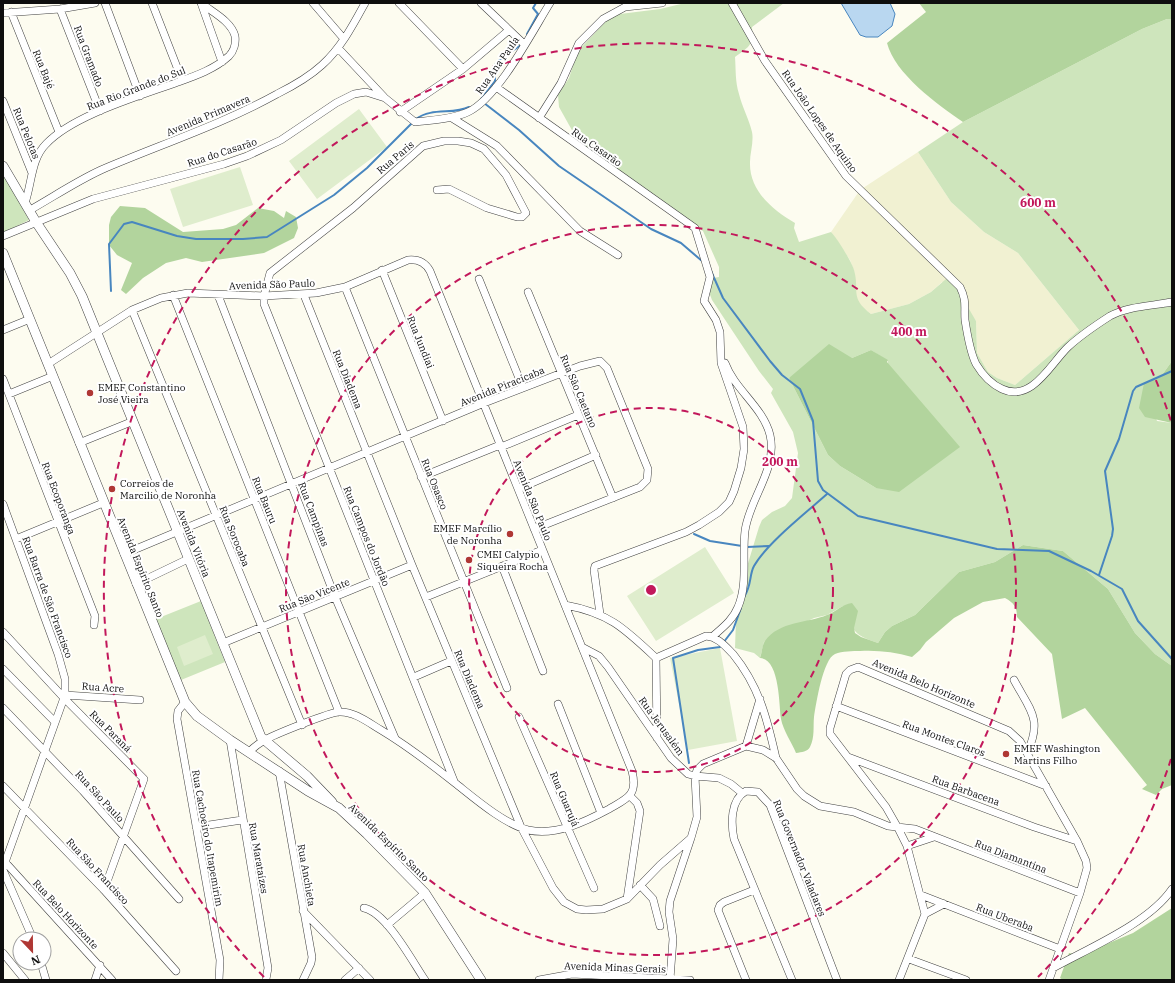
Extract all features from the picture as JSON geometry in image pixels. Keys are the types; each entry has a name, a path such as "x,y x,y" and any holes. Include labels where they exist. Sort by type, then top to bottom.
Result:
{"street":[{"path":"7,13 60,9 95,3"},
{"path":"106,3 140,96"},
{"path":"152,3 182,80"},
{"path":"201,3 222,62"},
{"name":"Rua Rio Grande do Sul","path":"28,206 32,173 36,159 45,144 59,132 100,111 209,70 230,55 233,49 235,36 227,23 201,3"},
{"path":"313,3 344,39"},
{"name":"Avenida Primavera","path":"28,206 100,170 224,120 264,102 311,74 338,48 365,3"},
{"path":"399,3 463,69"},
{"path":"481,3 524,44"},
{"name":"Rua Ana Paula","path":"400,112 415,122 443,117 452,118 468,112 482,104 496,87 550,3"},
{"path":"540,118 561,83 579,43 603,19 625,7 662,3"},
{"name":"Rua João Lopes de Aquino","path":"732,3 765,61 846,176 960,287 966,300 966,320 976,363 987,379 995,386 1014,392 1028,388 1051,368 1067,348 1109,317 1128,309 1172,302"},
{"name":"Rua Gramado","path":"60,9 100,111"},
{"name":"Rua Bajé","path":"7,13 59,132"},
{"path":"400,112 463,69 509,30"},
{"path":"338,48 386,98"},
{"name":"Rua Casarão","path":"496,87 695,228 710,277 704,301 718,325 720,332 721,354"},
{"name":"Rua do Casarão","path":"36,222 93,199 224,164 247,156 281,140 336,103 354,94 366,92 386,98 400,112"},
{"name":"Rua Pelotas","path":"3,101 32,173"},
{"path":"452,118 497,146 580,231 618,255"},
{"name":"Rua Paris","path":"264,296 269,276 273,271 352,208 423,146 433,143 458,141 471,143 484,149 506,175 526,213 522,217 517,217 487,208 449,189 437,190"},
{"name":"Avenida Vitória","path":"3,166 28,206 36,222 70,273 82,296 245,701 264,740 314,782 339,808"},
{"path":"3,236 36,222"},
{"name":"Avenida Espírito Santo","path":"3,253 103,503 185,702 197,716 230,740 308,791 339,808 425,893 481,980"},
{"name":"Avenida São Paulo","path":"48,364 132,310 173,295 188,293 264,296 304,295 345,287 408,260 420,261 427,266 484,403 632,771 635,783 634,789 630,796"},
{"name":"Rua Jundiai","path":"382,270 443,421"},
{"path":"479,279 523,388"},
{"name":"Rua Osasco","path":"345,287 406,436 420,477 507,688"},
{"name":"Rua São Caetano","path":"528,292 578,415 596,455 612,498"},
{"name":"Rua Bauru","path":"173,295 339,712"},
{"name":"Rua Campinas","path":"218,295 336,597 395,738"},
{"name":"Rua Diadema","path":"304,295 412,565 521,827 553,888 564,902 570,907 577,909 594,910 616,905 627,899"},
{"name":"Rua Campos do Jordão","path":"264,296 264,307 414,677 454,782"},
{"name":"Rua Sorocaba","path":"132,310 302,725"},
{"path":"3,330 30,319"},
{"path":"600,614 594,570 595,566 686,532 719,512 729,502 741,468 744,449 743,427 721,363 721,354"},
{"path":"656,658 698,638 712,637 730,620 738,607 744,577 745,530 752,508 762,486 770,458 772,443 765,421 727,369 721,354"},
{"name":"Avenida Piracicaba","path":"124,554 484,403 593,361 600,361 607,368 648,474 644,484 640,487 534,529"},
{"path":"9,394 53,376"},
{"name":"Rua Ecoporanga","path":"3,379 57,522 95,616 94,625"},
{"path":"420,477 578,415"},
{"path":"79,443 132,422"},
{"path":"518,489 596,455"},
{"path":"16,539 103,503"},
{"name":"Rua Barra de São Francisco","path":"3,504 61,661 65,679 64,696"},
{"path":"426,597 542,550"},
{"path":"136,584 188,559"},
{"name":"Rua São Vicente","path":"223,644 412,565"},
{"path":"502,566 543,671"},
{"path":"565,606 600,614 629,633 656,658 657,739"},
{"name":"Rua Paraná","path":"3,632 144,779 124,836"},
{"path":"712,637 726,647 752,680 760,699 776,758"},
{"name":"Rua Jerusalém","path":"582,647 599,656 657,739 681,769 695,776 719,778 732,784 742,793"},
{"path":"414,677 452,661"},
{"name":"Avenida Belo Horizonte","path":"925,914 907,846 898,828 886,807 830,734 830,728 846,674 854,668 863,668 1009,731 1020,741 1077,841 1086,861 1087,868 1080,893 1049,980"},
{"path":"3,669 54,721"},
{"path":"1014,680 1035,722 1034,739 1027,753"},
{"path":"30,931 4,866 25,809 43,751 64,696"},
{"name":"Rua Acre","path":"64,696 140,700"},
{"path":"746,746 760,699"},
{"name":"Rua Cachoeiro do Itapemirim","path":"185,702 178,712 177,719 220,960 219,980"},
{"path":"558,704 601,813"},
{"name":"Rua Montes Claros","path":"836,706 1046,786"},
{"name":"Rua São Paulo","path":"3,708 124,836 179,899"},
{"path":"248,752 264,740 339,712 360,717 395,738 454,782 484,807 528,830 553,831 566,828 601,813 630,796 637,803 640,812 627,899"},
{"name":"Rua Guarujá","path":"519,717 566,828 594,888"},
{"name":"Rua Marataízes","path":"230,740 242,820 268,968 266,979"},
{"path":"670,978 673,939 669,912 670,901 697,817 695,776 697,770 703,764 746,746 763,750 776,758"},
{"name":"Rua Barbacena","path":"848,757 1077,841"},
{"name":"Rua Diamantina","path":"776,758 797,789 812,801 829,809 854,812 881,824 898,828 915,829 1080,893"},
{"name":"Rua Anchieta","path":"279,771 312,961 303,980"},
{"path":"308,791 314,788 314,782"},
{"name":"Rua São Francisco","path":"3,786 104,890 176,971"},
{"name":"Rua Governador Valadares","path":"742,793 750,790 758,792 770,805 838,980"},
{"path":"742,793 735,805 733,814 733,830 754,890 792,980"},
{"path":"196,827 242,820"},
{"path":"104,890 124,836"},
{"path":"907,846 934,837"},
{"path":"627,899 660,864 691,838"},
{"name":"Rua Belo Horizonte","path":"4,866 100,965 112,980"},
{"path":"640,884 653,899 660,926"},
{"path":"1053,968 1142,918 1160,904 1172,889"},
{"path":"746,980 718,910 720,905 724,902 754,890"},
{"path":"387,925 425,893"},
{"name":"Rua Uberaba","path":"921,895 1060,948"},
{"path":"899,980 909,958 925,914 944,904"},
{"path":"364,908 373,910 387,925 425,980"},
{"path":"303,911 370,980"},
{"path":"3,953 25,980"},
{"path":"909,958 966,980"},
{"path":"95,980 100,965"},
{"path":"344,980 359,968"},
{"name":"Avenida Minas Gerais","path":"539,980 572,974 690,980"}],"green space":[{"path":"685,3 784,3 752,27 752,38 750,45 735,57 738,89 751,127 751,172 758,191 771,206 795,223 794,228 799,242 831,232 837,239 853,266 856,277 856,294 860,303 871,314 909,304 931,292 946,279 955,285 976,321 977,353 988,372 997,378 1015,385 1079,330 1018,253 984,232 951,202 918,152 963,122 1142,29 1167,19 1172,19 1172,361 1162,375 1144,383 1157,421 1172,423 1172,666 1155,654 1135,633 1108,589 1063,551 1023,545 995,562 959,572 915,615 892,626 885,632 878,643 862,637 854,630 843,606 827,615 814,618 764,642 760,658 754,653 735,648 736,619 740,606 746,570 759,527 762,520 772,512 785,506 792,498 798,453 793,432 771,393 773,389 759,371 712,300 709,292 713,278 719,277 719,267 703,231 689,223 578,141 559,107 558,95 569,78 578,51 612,15 660,9","holes":["871,350 888,361 876,488 840,466 828,455 789,378 852,358"]},
{"path":"919,3 1172,3 1172,19 1167,19 1142,29 963,122 918,87 891,55 887,43 926,12"},
{"path":"359,109 387,147 317,199 289,161"},
{"path":"918,152 951,202 984,232 1018,253 1079,330 1015,385 997,378 988,372 977,353 976,321 969,313 968,307 942,282 931,292 909,304 871,314 861,307 855,296 854,271 850,260 831,232 860,190"},
{"path":"240,167 253,205 183,227 170,189"},
{"path":"3,174 29,220 3,233"},
{"path":"120,206 145,208 183,232 223,229 236,225 258,208 274,211 284,218 286,211 296,217 298,228 294,238 264,253 202,262 186,258 166,263 143,278 126,294 121,290 132,263 117,255 109,245 109,225 111,217"},
{"path":"829,344 852,358 871,350 888,360 887,362 960,447 899,492 876,488 840,466 828,455 789,378"},
{"path":"1172,361 1172,423 1145,417 1139,408 1144,383 1162,375"},
{"path":"1023,545 1063,551 1108,589 1135,633 1155,654 1172,666 1172,785 1162,789 1156,795 1142,789 1147,785 1085,708 1062,719 1052,654 1017,617 1014,606 1005,598 983,602 954,618 926,642 912,657 873,651 848,651 835,654 827,664 821,682 816,702 812,743 804,752 796,753 782,723 775,674 767,660 760,658 764,643 771,634 786,626 827,615 845,605 852,603 858,611 854,628 855,633 861,637 878,643 885,632 892,626 915,615 959,572 995,562"},
{"path":"705,547 734,593 656,641 627,596"},
{"path":"201,601 225,662 181,680 156,619"},
{"path":"205,635 213,654 184,666 177,647"},
{"path":"720,648 737,741 688,750 670,658"},
{"path":"1172,908 1172,980 1063,980 1060,978 1069,953 1080,955 1133,933"}],"water":[{"path":"841,3 890,3 895,14 892,26 878,37 866,37 860,35"}],"waterway":[{"path":"527,34 538,14 533,8 536,3"},
{"path":"481,99 495,81 495,65 498,61 521,45"},
{"path":"484,103 519,130 559,166 651,229 681,243 702,261"},
{"path":"416,119 429,113 456,111 469,107"},
{"path":"111,291 109,244 124,224 132,222 177,236 196,239 243,239 267,237 334,195 367,168 413,122"},
{"path":"711,271 723,298 770,361 782,375 800,389 813,421 818,481 823,490 858,516 997,549 1049,551 1091,571 1122,589 1138,621 1172,659"},
{"path":"1099,575 1113,529 1105,471 1119,439 1133,391 1136,387 1172,371"},
{"path":"744,597 747,593 752,569 760,557 778,538 827,494"},
{"path":"694,534 710,541 742,546"},
{"path":"747,547 769,546"},
{"path":"689,763 673,658 698,650 720,647 733,630 741,608"}],"place":[{"name":"EMEF Constantino José Vieira","path":"90,393"},
{"name":"Correios de Marcilio de Noronha","path":"112,489"},
{"name":"EMEF Marcílio de Noronha","path":"510,534"},
{"name":"CMEI Calypio Siqueira Rocha","path":"469,560"},
{"name":"EMEF Washington Martins Filho","path":"1006,754"}]}
